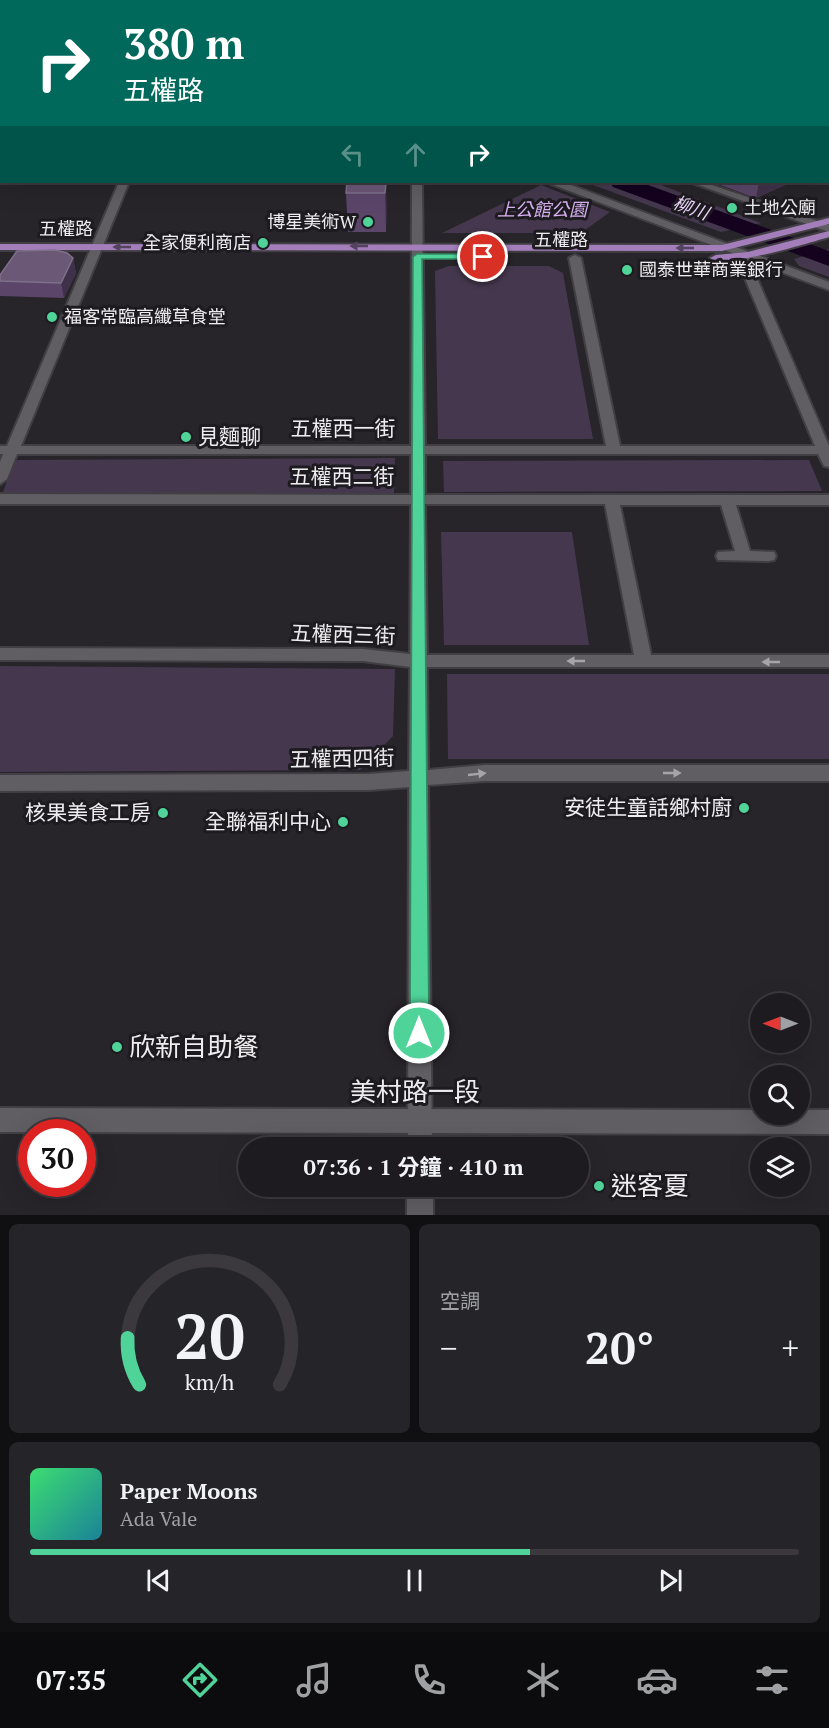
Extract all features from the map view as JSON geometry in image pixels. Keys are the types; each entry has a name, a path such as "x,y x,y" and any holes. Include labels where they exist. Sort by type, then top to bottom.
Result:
{"main road":[{"path":"745,249 792,230 829,221"},
{"name":"五權路","path":"0,247 95,252 417,252 728,247 762,251 829,234"},
{"name":"五權路","path":"417,252 575,258 710,258 745,249"},
{"name":"五權路","path":"0,257 95,252"}],"street":[{"path":"0,479 6,450 124,183"},
{"path":"417,183 420,1137"},
{"path":"558,183 728,247"},
{"path":"698,183 829,229"},
{"path":"745,249 829,286"},
{"path":"745,249 750,276 827,455"},
{"path":"575,258 614,450"},
{"name":"五權西一街","path":"6,450 614,450 827,455"},
{"name":"五權西二街","path":"0,499 829,500"},
{"path":"612,500 644,662"},
{"path":"727,500 744,556"},
{"path":"724,556 768,556"},
{"name":"五權西三街","path":"0,654 363,655 418,661 829,661"},
{"name":"五權西四街","path":"0,783 419,780 485,773 829,773"},
{"name":"美村路一段","path":"0,1120 829,1122"},
{"path":"420,1197 420,1215"}],"green space":[{"path":"588,183 656,183 761,223 721,232"},
{"name":"上公館公園","path":"541,185 610,212 581,233 442,233"},
{"path":"829,249 829,277 799,266 794,259"},
{"path":"449,266 549,266 563,273 593,439 438,439 435,271"},
{"path":"395,458 394,494 10,496 3,492 15,460"},
{"path":"809,460 822,491 444,492 443,461"},
{"path":"441,532 572,532 589,645 444,645"},
{"path":"0,666 395,669 393,736 360,770 0,772"},
{"path":"447,674 829,674 829,759 448,759"}],"building":[{"path":"347,183 386,183 385,193 346,193"},
{"path":"55,250 67,253 73,258 61,283 0,281 0,275 17,251"}],"waterway":[{"name":"柳川","path":"624,183 829,259"}],"place":[{"name":"土地公廟","path":"732,208"},
{"name":"博星美術W","path":"368,222"},
{"name":"全家便利商店","path":"263,243"},
{"name":"國泰世華商業銀行","path":"627,270"},
{"name":"福客常臨高纖草食堂","path":"52,317"},
{"name":"見麵聊","path":"186,437"},
{"name":"安徒生童話鄉村廚","path":"744,808"},
{"name":"核果美食工房","path":"163,813"},
{"name":"全聯福利中心","path":"343,822"},
{"name":"欣新自助餐","path":"117,1047"},
{"name":"迷客夏","path":"599,1186"}],"route":[{"path":"419,1033 417,257 483,257"}]}
